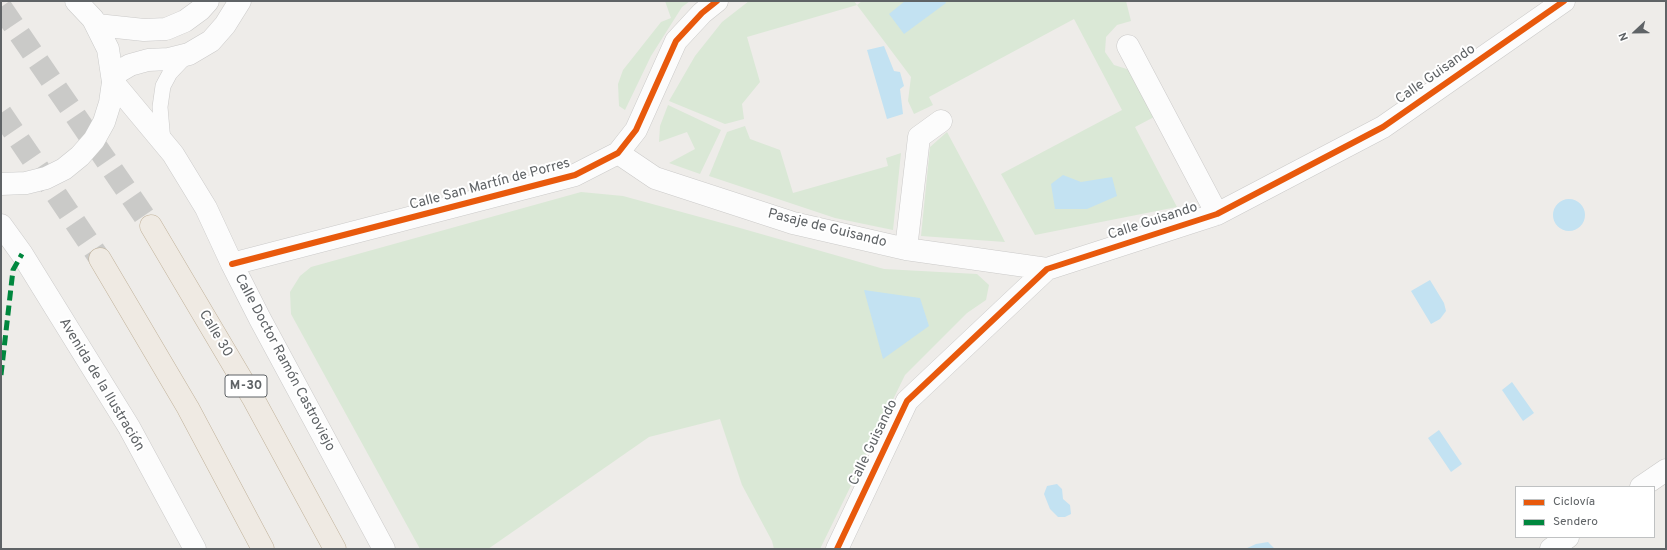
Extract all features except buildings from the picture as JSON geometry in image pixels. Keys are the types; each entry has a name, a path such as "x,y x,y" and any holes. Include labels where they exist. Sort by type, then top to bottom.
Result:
{"highway":[{"name":"Calle 30","path":"151,226 254,400 335,549"},
{"path":"100,258 188,408 263,549"}],"street":[{"path":"76,1 96,15 144,30 166,29 185,21 200,10 208,1"},
{"path":"113,78 130,65 148,60 169,59 189,54 211,41 225,25 240,1"},
{"name":"Calle San Martín de Porres","path":"232,264 575,176 618,153 636,130 676,42 702,13 717,1"},
{"name":"Calle Guisando","path":"837,549 907,401 1048,269 1217,214 1383,127 1564,1"},
{"path":"1,184 26,183 46,178 64,169 80,156 94,140 104,122 110,103 113,78 108,49 96,15"},
{"name":"Calle Guisando","path":"1128,46 1217,214"},
{"name":"Calle Doctor Ramón Castroviejo","path":"113,78 173,154 206,208 260,319 384,549"},
{"path":"906,249 919,137 941,120"},
{"name":"Pasaje de Guisando","path":"618,153 655,178 793,223 906,249 1048,269"},
{"name":"Avenida de la Ilustración","path":"1,225 22,254 129,427 195,549"},
{"path":"1642,486 1666,470"},
{"path":"1551,549 1567,538"}],"lane":[{"path":"163,143 160,107 163,86 170,72 189,54"}],"green space":[{"path":"665,1 690,1 682,7 651,56 625,110 619,106 618,84 623,70 661,22 671,18"},
{"path":"749,1 854,1 857,5 747,37 760,82 742,104 744,119 725,124 669,101 695,56 722,22"},
{"path":"862,1 1126,1 1131,21 1117,25 1106,37 1105,52 1114,65 1130,70 1154,117 1135,127 1177,207 1035,235 1001,174 1122,110 1074,19 929,97 933,105 914,114 908,101 911,77 857,5"},
{"path":"668,105 721,130 700,174 669,163 695,149 687,132 659,142 660,126"},
{"path":"745,126 750,139 780,150 793,193 888,166 886,158 901,153 893,230 835,218 709,176 727,132"},
{"path":"947,132 1005,242 921,236 930,147"},
{"path":"581,192 623,196 884,269 977,274 989,285 986,300 967,313 905,375 820,549 774,549 772,541 742,485 720,419 649,437 488,549 420,549 291,314 290,292 300,276 311,267"}],"water":[{"path":"905,1 945,1 946,3 904,34 889,14"},
{"path":"884,46 894,71 900,72 904,86 900,89 903,114 887,119 867,50"},
{"path":"1063,175 1081,182 1112,177 1117,196 1087,209 1055,209 1051,184"},
{"path":"1566,199 1572,199 1581,203 1585,215 1581,227 1572,231 1566,231 1557,227 1553,218 1553,212 1557,203"},
{"path":"1430,280 1444,303 1446,311 1440,319 1431,324 1411,291"},
{"path":"864,290 920,298 929,326 883,359"},
{"path":"1512,382 1534,413 1523,421 1502,390"},
{"path":"1439,430 1462,464 1451,472 1428,438"},
{"path":"1057,484 1062,489 1063,499 1070,505 1071,514 1065,517 1058,517 1050,509 1044,494 1047,486"},
{"path":"1268,542 1275,549 1245,549 1256,544"}],"tunnel":[{"path":"1,7 151,226"},
{"path":"1,113 100,259"}],"marked path":[{"path":"1,375 13,270 22,254"}],"cycle path":[{"path":"232,264 575,175 618,153 636,130 676,41 702,13 717,1"},
{"path":"837,549 907,401 1047,269 1217,214 1383,127 1564,1"}]}
